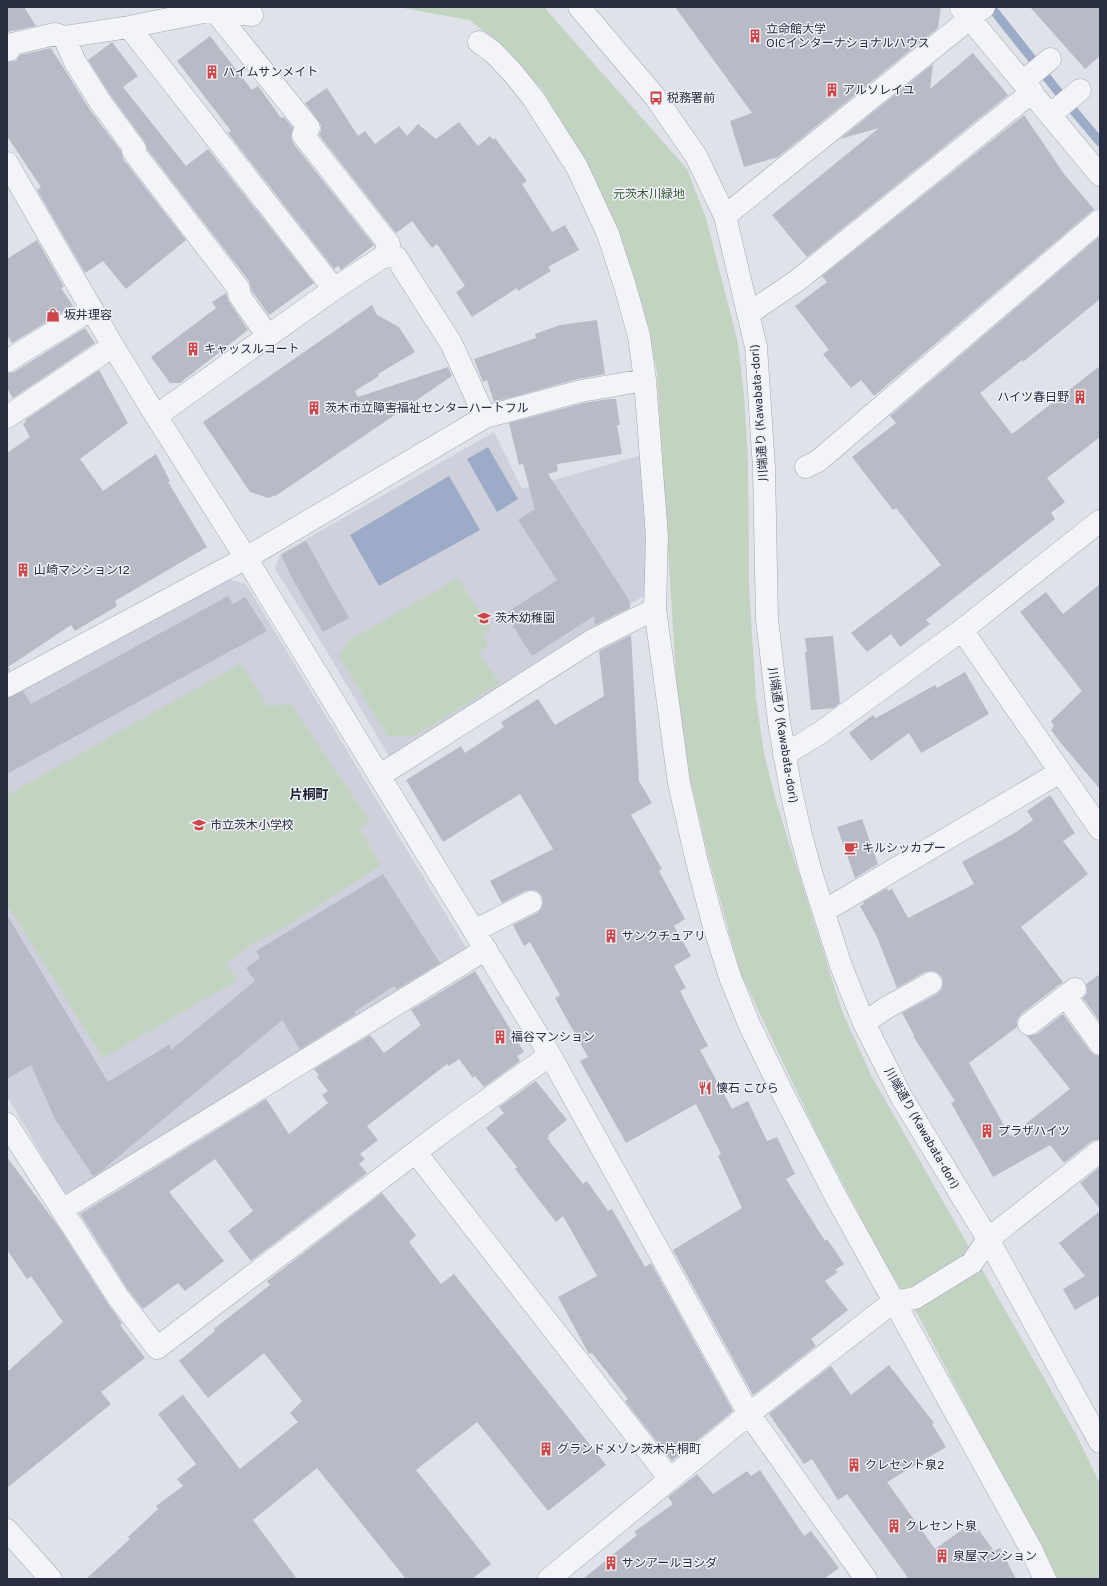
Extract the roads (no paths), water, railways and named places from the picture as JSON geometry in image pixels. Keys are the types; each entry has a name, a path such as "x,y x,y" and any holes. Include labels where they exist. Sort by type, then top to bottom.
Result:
{"street":[{"name":"川端通り (Kawabata-dori)","path":"578,7 656,98 696,156 725,216 756,347 763,460 767,619 773,677 784,755 802,835 841,966 864,1023 902,1098 988,1239 1100,1442"},
{"path":"156,416 334,289 384,256 389,244 303,135 309,128 214,10"},
{"path":"7,50 8,45 55,34 64,37 129,28 214,10 252,15"},
{"path":"725,216 973,11 1027,87 1098,168"},
{"path":"129,28 334,289"},
{"path":"64,37 75,62 101,103 135,149 133,151 239,289 239,295 268,336"},
{"path":"479,42 493,52 513,73 533,98 577,167 608,234 625,286 638,336 645,380 657,536 655,609 679,783 713,923 730,977 749,1024 835,1195 1031,1549 1045,1579"},
{"path":"748,314 798,280 1027,87 1050,59"},
{"path":"1050,115 1080,90"},
{"path":"7,162 113,346 246,558 550,1055 750,1414 866,1579"},
{"path":"806,467 818,461 1100,220"},
{"path":"384,256 396,257 451,343 485,417"},
{"path":"7,361 92,309"},
{"path":"7,417 113,346"},
{"path":"7,686 246,558 485,417 581,391 645,380"},
{"path":"784,755 820,733 962,630 1100,521"},
{"path":"379,776 593,640 655,609"},
{"path":"962,630 1100,829"},
{"path":"824,911 1060,772"},
{"path":"474,931 531,902"},
{"path":"62,1210 486,949"},
{"path":"864,1023 931,983"},
{"path":"1029,1024 1070,992 1100,1044"},
{"path":"7,1124 118,1297 157,1348 416,1152 550,1055"},
{"path":"416,1152 670,1479"},
{"path":"548,1579 750,1414 893,1302 915,1298 972,1264 988,1239 1099,1154"},
{"path":"7,1530 51,1579"}],"water":[{"path":"488,447 518,499 497,512 467,459"},
{"path":"449,476 480,530 379,586 350,535"}],"waterway":[{"path":"991,7 1100,142"}],"place":[{"name":"立命館大学 OICインターナショナルハウス","path":"755,36"},
{"name":"ハイムサンメイト","path":"212,72"},
{"name":"アルソレイユ","path":"832,90"},
{"name":"税務署前","path":"656,98"},
{"name":"坂井理容","path":"53,315"},
{"name":"キャッスルコート","path":"193,349"},
{"name":"ハイツ春日野","path":"1080,397"},
{"name":"茨木市立障害福祉センターハートフル","path":"314,408"},
{"name":"山崎マンション12","path":"23,570"},
{"name":"茨木幼稚園","path":"484,618"},
{"name":"市立茨木小学校","path":"199,825"},
{"name":"キルシッカプー","path":"851,848"},
{"name":"サンクチュアリ","path":"611,936"},
{"name":"福谷マンション","path":"500,1037"},
{"name":"懐石 こびら","path":"705,1088"},
{"name":"プラザハイツ","path":"987,1131"},
{"name":"グランドメゾン茨木片桐町","path":"546,1449"},
{"name":"クレセント泉2","path":"854,1465"},
{"name":"クレセント泉","path":"894,1526"},
{"name":"泉屋マンション","path":"942,1556"},
{"name":"サンアールヨシダ","path":"611,1563"}],"district":[{"name":"片桐町","path":"309,794"}],"park label":[{"name":"元茨木川緑地","path":"649,194"}]}
